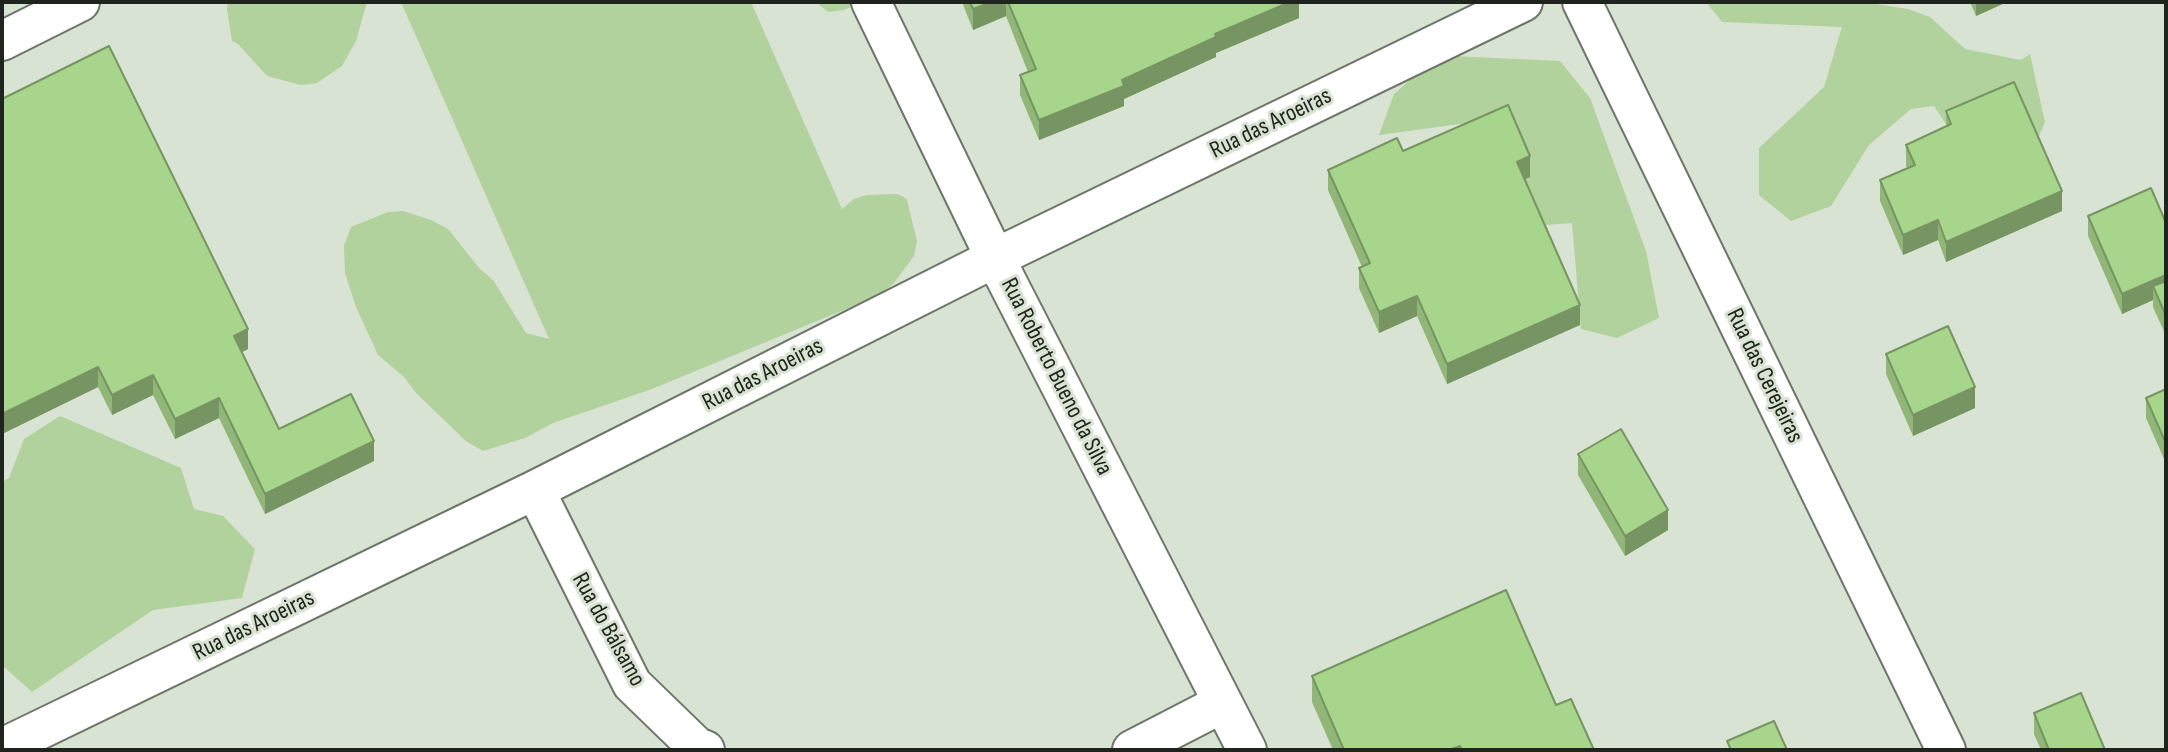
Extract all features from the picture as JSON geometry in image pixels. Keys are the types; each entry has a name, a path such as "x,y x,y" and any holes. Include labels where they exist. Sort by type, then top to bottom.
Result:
{"street":[{"path":"2,41 80,2"},
{"name":"Rua Roberto Bueno da Silva","path":"870,2 995,257 1247,750"},
{"name":"Rua das Aroeiras","path":"2,748 536,490 995,257 1523,2"},
{"name":"Rua das Cerejeiras","path":"1582,2 1947,750"},
{"name":"Rua do Bálsamo","path":"536,490 632,684 697,747 705,750"},
{"path":"1132,750 1223,703"}],"green space":[{"path":"228,2 367,2 356,41 342,66 317,83 301,85 267,76 238,44 232,41"},
{"path":"401,2 751,2 842,209 854,199 867,195 902,196 907,200 917,241 914,256 894,283 880,295 652,389 553,423 525,438 483,451 466,441 416,393 404,377 378,355 356,307 345,273 344,246 351,227 388,212 403,211 431,220 448,229 480,269 493,280 526,333 549,339"},
{"path":"816,2 862,2 844,10 828,12"},
{"path":"1706,2 1863,2 1908,9 1930,17 1965,49 2021,60 2030,54 2045,122 2025,168 1983,181 1934,106 1911,109 1869,145 1831,206 1791,221 1759,195 1759,148 1824,87 1842,27 1722,22"},
{"path":"1452,56 1560,61 1590,98 1646,251 1659,318 1617,338 1581,329 1572,223 1465,231 1467,123 1379,135 1394,94 1428,64"},
{"path":"60,416 181,468 194,509 223,516 255,549 242,598 153,610 32,692 2,665 2,482 9,478 24,439"}],"building":[{"path":"970,2 992,2 973,9"},
{"path":"1008,2 1290,2 1215,34 1216,37 1122,80 1124,86 1039,120 1020,75 1036,69"},
{"path":"109,46 248,329 234,336 279,429 351,394 374,441 265,494 219,398 175,419 153,375 112,395 98,367 2,414 2,99"},
{"path":"2014,82 2062,191 1946,242 1938,220 1903,235 1880,180 1915,165 1906,145 1951,124 1946,111"},
{"path":"1508,105 1530,156 1517,162 1580,305 1447,364 1417,296 1379,312 1359,268 1370,263 1328,170 1397,138 1403,151"},
{"path":"2151,188 2166,223 2166,275 2122,294 2088,216"},
{"path":"2166,281 2166,316 2153,286"},
{"path":"1948,326 1975,387 1913,415 1886,354"},
{"path":"2166,389 2166,438 2164,439 2146,398"},
{"path":"1621,429 1668,510 1625,536 1578,454"},
{"path":"1506,590 1556,705 1571,699 1594,750 1462,750 1460,746 1449,750 1344,750 1312,676"},
{"path":"2081,693 2105,750 2049,750 2034,713"},
{"path":"1774,721 1787,750 1731,750 1727,741"}]}
